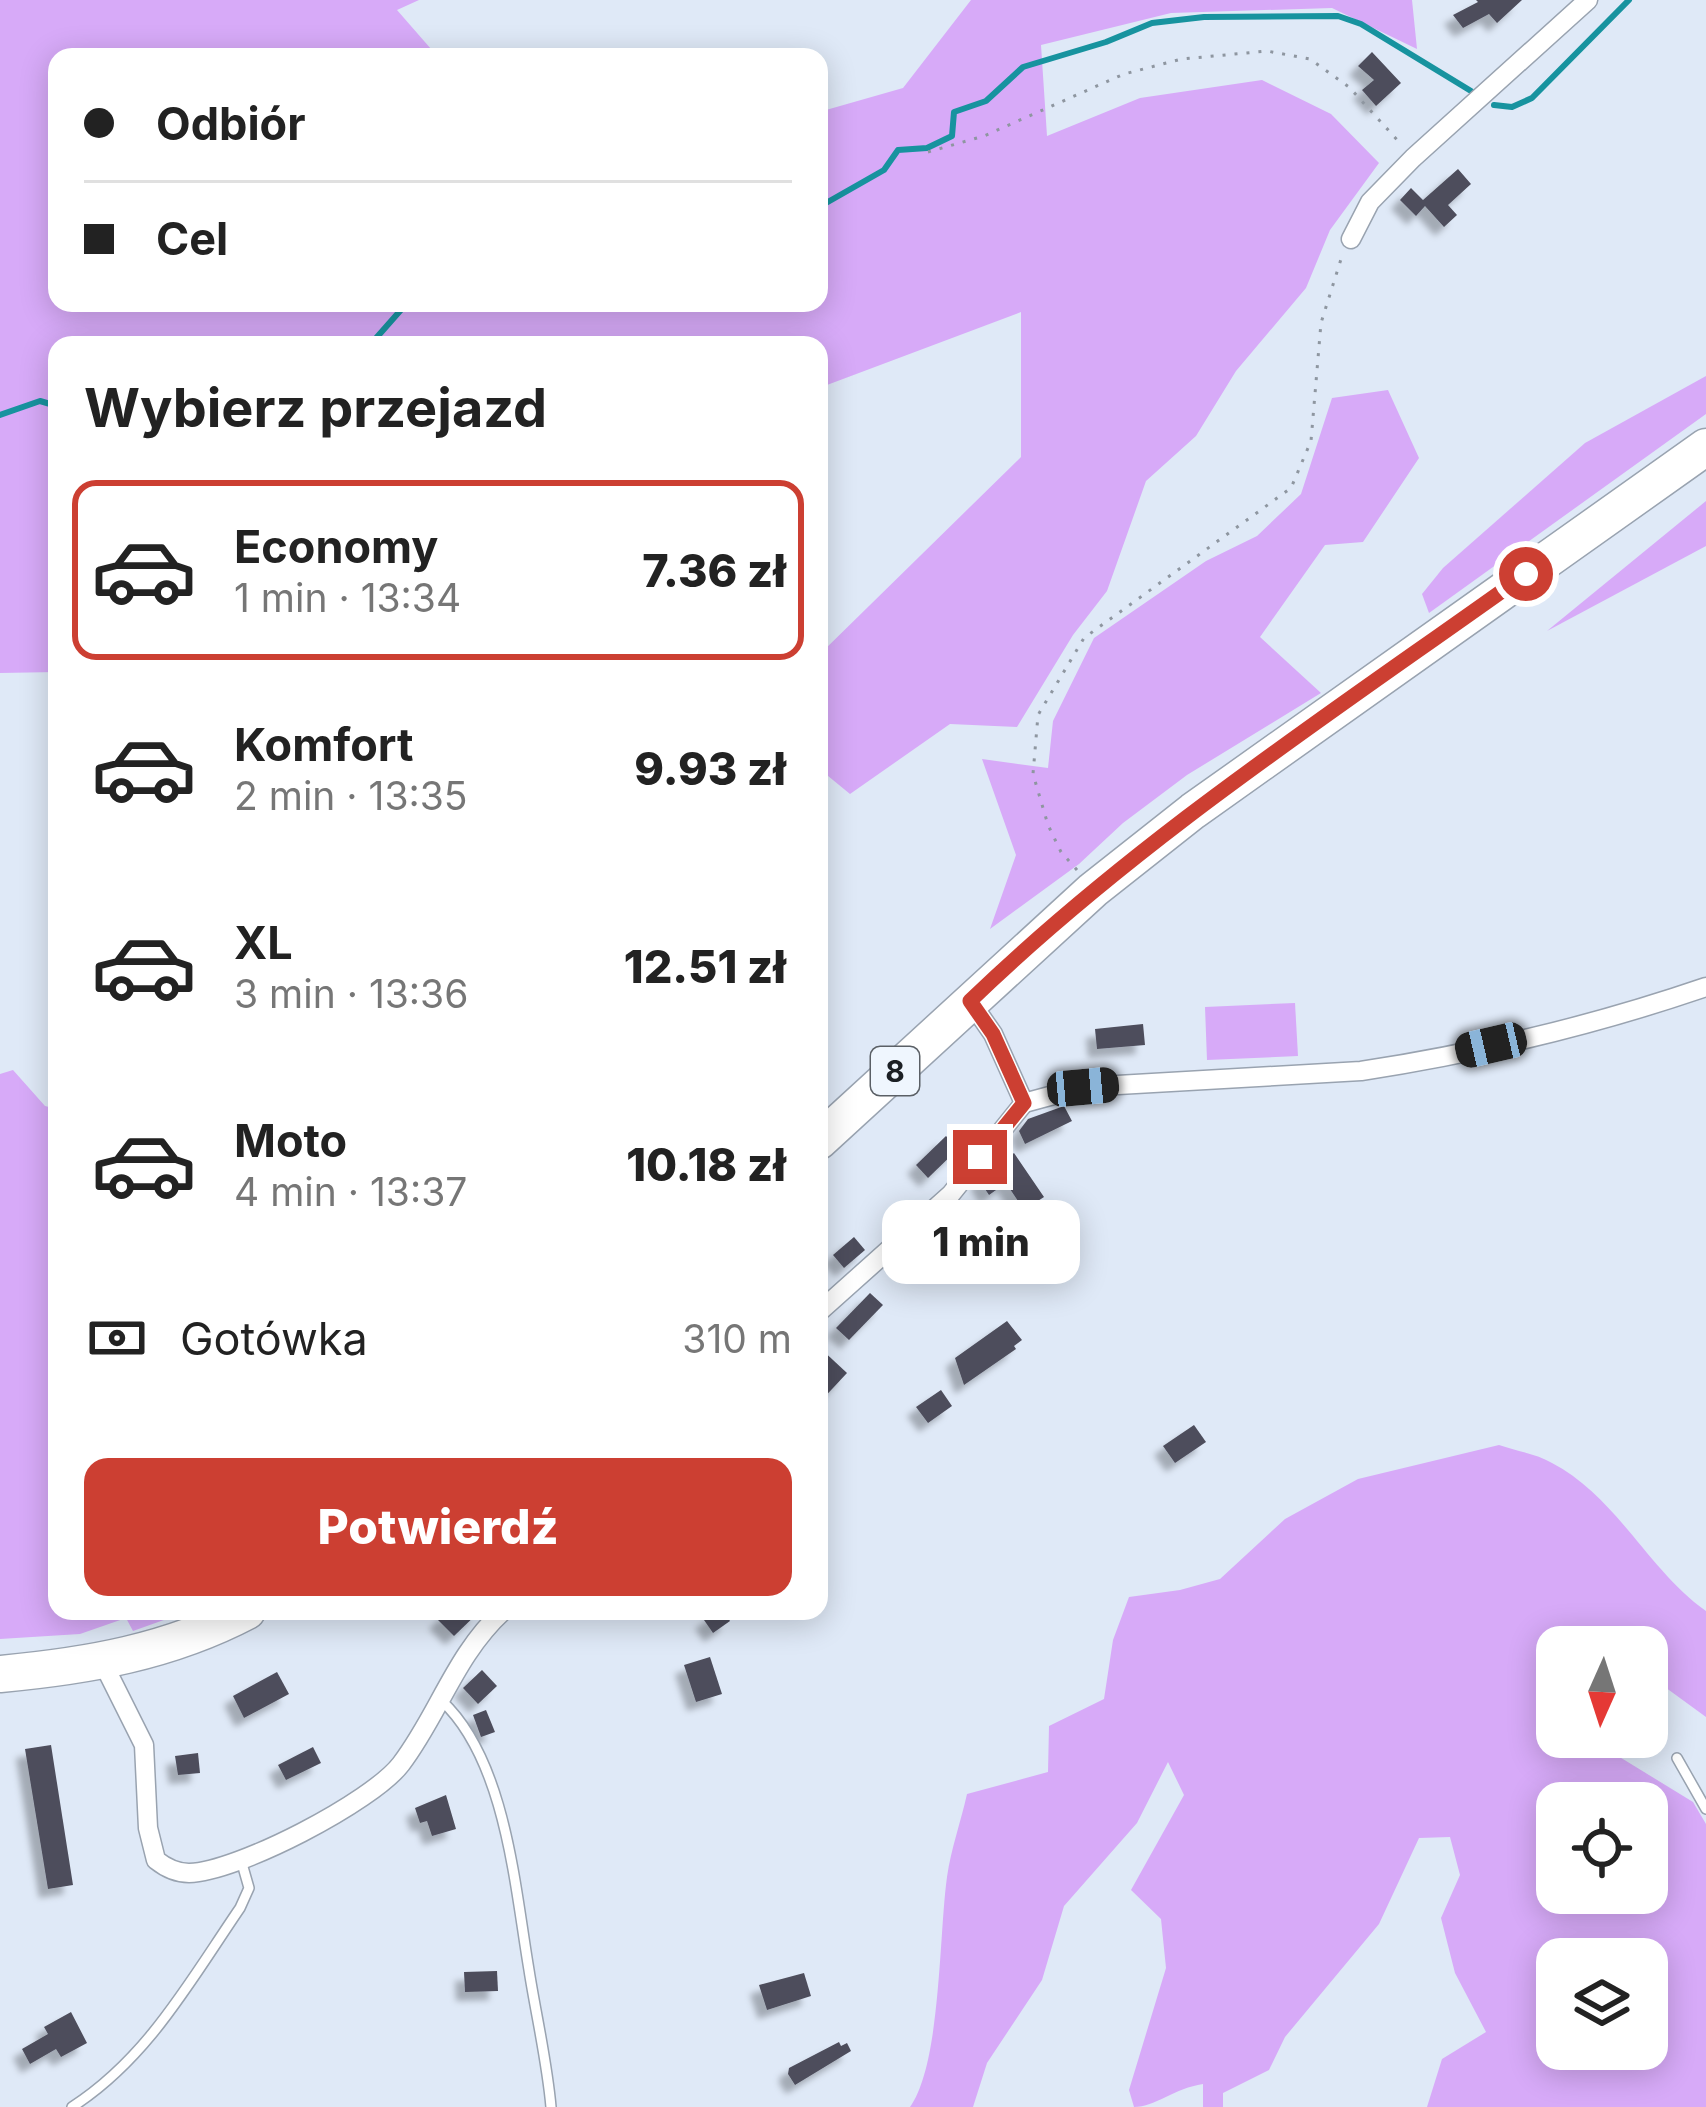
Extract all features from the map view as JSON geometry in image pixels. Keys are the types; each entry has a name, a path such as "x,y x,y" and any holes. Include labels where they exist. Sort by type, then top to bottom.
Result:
{"highway":[{"name":"8","path":"828,1133 1094,890 1225,787 1706,447"},
{"path":"0,1674 103,1663 164,1647 226,1620"}],"street":[{"path":"1351,239 1370,202 1413,158 1588,0"},
{"path":"828,1304 950,1194 1024,1103 1083,1087 1403,1065 1623,1015 1706,987"},
{"path":"970,1001 993,1034 1024,1103"},
{"path":"103,1663 144,1745 148,1828 156,1859 173,1871 188,1873 241,1860 344,1810 383,1784 403,1762 476,1637 494,1620"}],"lane":[{"path":"439,1697 458,1716 504,1827 550,2107"},
{"path":"1677,1758 1706,1809"},
{"path":"72,2107 109,2083 157,2031 240,1908 249,1888 241,1860"}],"path":[{"path":"928,152 984,136 1124,74 1182,59 1267,51 1310,59 1349,87 1413,158"},
{"path":"1094,890 1061,852 1048,825 1033,774 1038,715 1084,638 1291,488 1311,441 1321,323 1335,268 1351,239"}],"shaded area":[{"path":"0,0 419,0 397,10 430,48 48,48 48,312 828,312 828,109 903,88 971,0 1412,0 1417,49 1332,8 1171,13 1041,45 1047,136 1140,98 1262,80 1331,114 1379,163 1330,230 1306,288 1236,371 1196,436 1146,481 1107,591 1073,635 1017,727 950,724 850,794 828,776 828,646 1021,457 1021,312 828,385 828,336 48,336 48,672 0,673"},
{"path":"1706,376 1706,414 1429,613 1422,594 1443,568 1585,443"},
{"path":"1388,390 1419,458 1363,542 1325,545 1260,637 1321,693 1187,775 1123,823 1079,864 990,929 1016,855 982,759 1048,768 1053,721 1094,638 1206,561 1257,536 1301,494 1332,398"},
{"path":"1706,501 1706,546 1547,631"},
{"path":"1295,1003 1298,1056 1207,1060 1205,1007"},
{"path":"13,1070 48,1107 48,1620 120,1620 80,1634 0,1639 0,1074"},
{"path":"1499,1445 1540,1457 1575,1477 1706,1611 1706,1717 1668,1689 1668,1626 1536,1626 1536,1758 1621,1758 1660,1782 1536,1782 1536,1914 1668,1914 1668,1787 1693,1802 1706,1824 1706,2107 1427,2107 1442,2059 1486,2032 1455,1973 1441,1918 1460,1875 1450,1837 1419,1838 1379,1924 1285,2037 1269,2070 1223,2093 1223,2107 1203,2107 1203,2084 1134,2107 1129,2090 1166,1968 1161,1919 1131,1890 1184,1795 1168,1762 1137,1823 1064,1906 1042,1980 987,2063 973,2107 910,2107 928,2061 947,1877 967,1794 1048,1772 1049,1726 1104,1699 1113,1640 1129,1597 1220,1579 1285,1519 1358,1479"},
{"path":"127,1620 164,1620 133,1631"}],"building":[{"path":"1476,0 1522,0 1497,23 1489,14 1463,28 1453,15"},
{"path":"1372,52 1401,83 1376,106 1362,90 1374,80 1358,66"},
{"path":"1458,169 1471,184 1448,205 1457,215 1444,227 1425,206 1416,216 1400,200 1411,188 1423,200"},
{"path":"1143,1024 1145,1045 1097,1049 1095,1029"},
{"path":"1064,1106 1072,1121 1025,1144 1019,1131 1028,1119"},
{"path":"946,1136 958,1149 928,1178 916,1165"},
{"path":"1014,1153 1044,1197 1024,1210 1006,1183 989,1195 979,1180"},
{"path":"854,1237 865,1250 844,1268 833,1255"},
{"path":"870,1293 883,1305 849,1340 836,1328"},
{"path":"1007,1321 1022,1340 1016,1349 964,1385 955,1358"},
{"path":"828,1355 847,1373 828,1393"},
{"path":"941,1390 952,1406 928,1423 916,1407"},
{"path":"1194,1425 1206,1442 1175,1463 1163,1446"},
{"path":"438,1620 471,1620 454,1636"},
{"path":"704,1620 729,1620 730,1621 713,1633"},
{"path":"710,1657 722,1694 696,1702 684,1665"},
{"path":"482,1670 497,1686 478,1704 463,1688"},
{"path":"277,1672 289,1694 244,1718 233,1696"},
{"path":"486,1710 495,1732 481,1737 473,1715"},
{"path":"51,1745 73,1885 48,1889 25,1749"},
{"path":"313,1747 321,1763 286,1780 278,1765"},
{"path":"198,1753 200,1773 178,1775 175,1756"},
{"path":"446,1795 456,1829 432,1836 415,1808"},
{"path":"497,1971 498,1991 465,1992 464,1972"},
{"path":"804,1973 811,1996 767,2010 759,1985"},
{"path":"71,2012 87,2043 61,2057 56,2049 30,2064 22,2049 48,2034 44,2027"},
{"path":"839,2042 841,2046 847,2043 851,2051 795,2085 789,2068"}],"waterway":[{"path":"1494,105 1512,107 1532,98 1629,0"},
{"path":"828,202 884,170 898,150 927,148 952,136 954,112 986,101 1023,67 1152,23 1204,17 1338,16 1361,24 1471,91"},
{"path":"378,336 399,312"},
{"path":"0,415 40,401 48,403"}],"route":[{"path":"980,1157 1024,1103 993,1034 970,1001 1094,890 1193,811 1526,574"}]}
